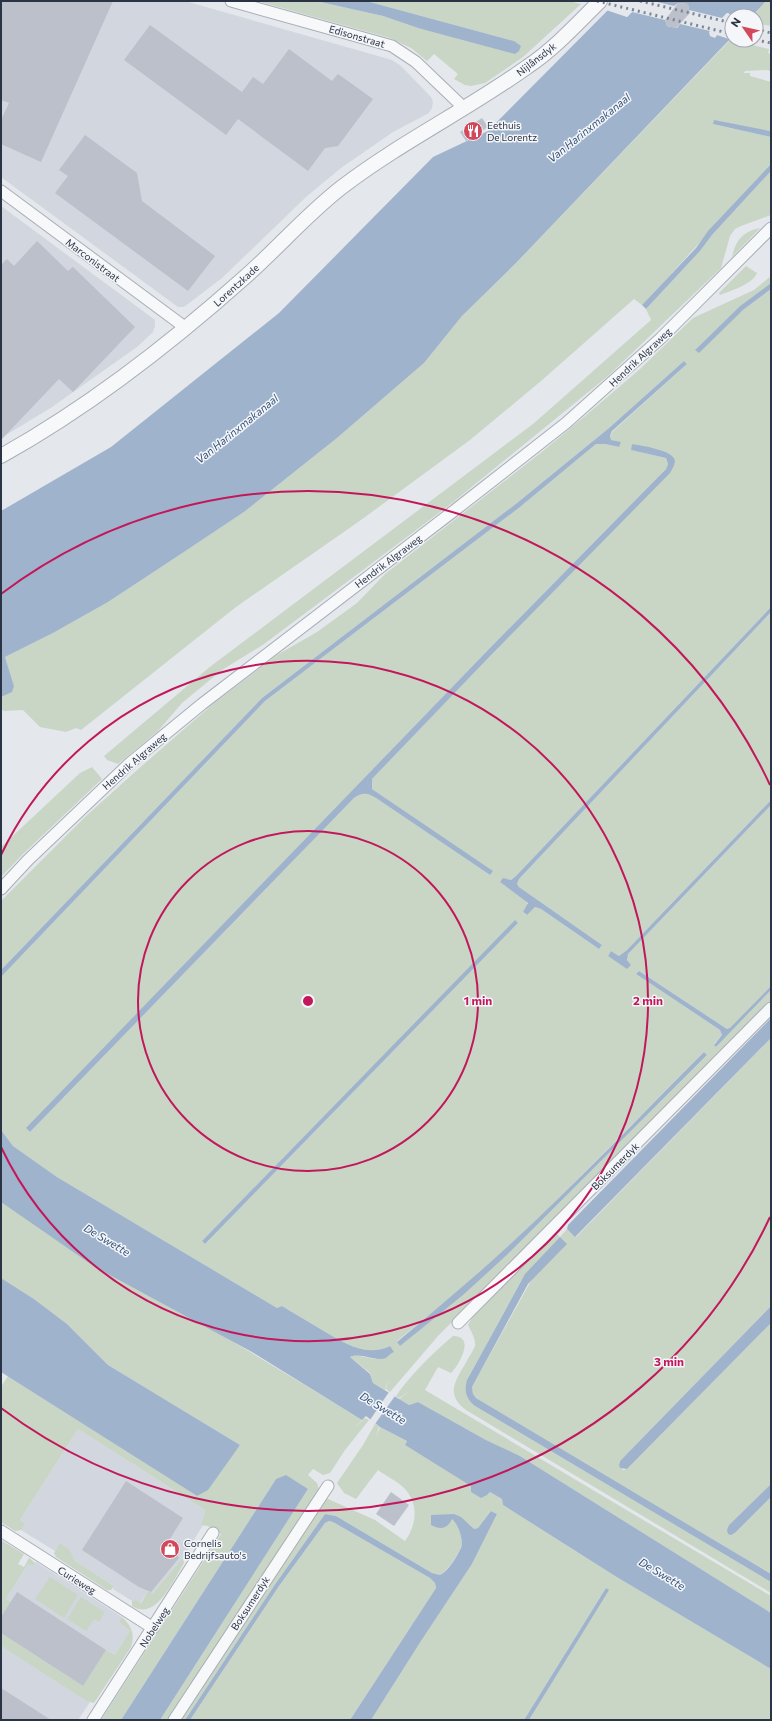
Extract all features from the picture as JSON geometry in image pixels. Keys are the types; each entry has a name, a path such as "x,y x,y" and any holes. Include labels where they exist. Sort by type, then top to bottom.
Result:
{"street":[{"name":"Edisonstraat","path":"230,1 392,46 416,62 464,108"},
{"name":"Nijlânsdyk","path":"464,108 529,66 565,35 600,1"},
{"name":"Lorentzkade","path":"1,456 81,407 186,328 246,276 311,214 341,188 394,150 464,108"},
{"name":"Marconistraat","path":"1,191 186,328"},
{"name":"Hendrik Algraweg","path":"1,889 28,860 124,768 196,708 566,423 661,338 771,228"},
{"name":"Boksumerdyk","path":"458,1323 771,1008"},
{"name":"Boksumerdyk","path":"174,1720 328,1486"},
{"name":"Curieweg","path":"1,1531 153,1628"},
{"name":"Nobelweg","path":"94,1720 214,1533"}],"shaded area":[{"path":"1,1 185,1 392,60 401,66 431,97 433,102 432,108 429,113 393,132 341,168 306,197 222,278 184,307 178,307 1,177"},
{"path":"1,206 155,320 155,326 153,332 137,347 52,407 1,438"},
{"path":"78,1429 205,1510 201,1525 203,1525 183,1558 153,1593 148,1591 140,1603 135,1600 132,1601 113,1589 114,1586 75,1561 70,1550 59,1544 55,1551 21,1530 25,1524 20,1520"},
{"path":"36,1562 122,1617 119,1622 130,1631 115,1655 106,1650 84,1686 1,1633 1,1617 10,1602 6,1599 28,1564 33,1566"},
{"path":"1,1646 90,1702 78,1720 1,1720"}],"green space":[{"path":"257,1 316,1 383,16 418,28 514,41 366,1 569,1 581,4 523,57 485,83 471,86 465,85 454,79 458,74 434,54 427,61 411,48 390,38"},
{"path":"766,1 771,1 771,26 764,25 764,8 759,8"},
{"path":"724,46 724,48 769,49 768,53 771,54 771,71 745,71 744,73 750,73 750,76 771,82 771,131 713,124 771,137 771,164 642,305 634,299 541,381 470,440 361,520 236,607 81,730 76,728 66,732 40,727 23,710 3,711 1,707 1,697 11,692 14,686 5,657 53,633 108,602 244,512 337,438 424,363 462,316 516,263"},
{"path":"771,171 771,215 735,229 730,236 721,268 608,376 452,503 264,644 222,670 182,703 158,731 118,764 107,760 104,756 211,666 533,424 651,320 646,309"},
{"path":"760,228 732,257 736,245 741,237"},
{"path":"746,266 757,273 755,277 741,287 720,295 719,293"},
{"path":"771,276 771,283 740,306 695,350 771,289 771,607 516,876 511,880 504,879 500,882 526,901 528,906 523,912 526,915 535,907 541,909 599,949 602,945 519,887 517,884 519,879 771,612 771,800 627,950 619,956 611,951 608,956 628,963 628,954 771,805 771,986 730,1029 727,1029 639,971 636,974 720,1030 722,1035 714,1044 716,1047 771,990 771,1002 438,1336 390,1392 386,1389 389,1378 385,1390 373,1383 370,1373 350,1357 355,1355 375,1359 390,1346 372,1350 354,1347 346,1344 282,1306 277,1308 57,1177 13,1146 1,1130 1,977 265,701 520,507 596,444 619,447 611,440 610,437 613,431 687,364 684,361 609,428 517,503 262,698 1,970 1,901 85,817 213,704 277,655 317,632 357,603 385,574 543,451 584,417 640,369 693,318 754,290","holes":["632,444 675,461 372,779 372,789 492,871 490,875 376,798 365,794 357,796 30,1132 27,1128 487,651 666,469 668,464 666,458 632,450","515,921 518,923 205,1244 202,1241","704,1052 707,1055 509,1253 400,1346 397,1341 460,1290 550,1207"]},
{"path":"92,767 102,779 1,877 1,847 80,773"},
{"path":"771,1038 771,1306 620,1461 619,1465 623,1470 627,1469 771,1323 771,1484 729,1525 736,1532 771,1497 771,1574 476,1398 473,1394 472,1387 532,1279 521,1281 467,1380 475,1406 771,1582 771,1593 466,1410 455,1397 454,1391 457,1378 475,1346 474,1338 468,1325 473,1316 556,1233 560,1237 567,1229 576,1237"},
{"path":"1,1202 362,1420 354,1428 365,1418 369,1420 345,1450 330,1473 323,1475 313,1469 308,1475 317,1483 319,1490 168,1720 160,1720 308,1489 276,1479 121,1720 101,1720 221,1534 208,1526 201,1525 205,1510 78,1429 20,1520 25,1524 21,1530 15,1531 1,1522 1,1387 8,1376 197,1496 240,1445 108,1365 67,1324 34,1299 1,1278"},
{"path":"453,1336 460,1337 464,1341 465,1346 464,1352 458,1364 451,1373 438,1367 425,1390 771,1596 771,1613 520,1456 486,1440 418,1402 409,1405 399,1399 410,1391 399,1398 396,1396 409,1379"},
{"path":"375,1424 379,1426 376,1437 380,1427 407,1441 405,1445 487,1495 490,1492 502,1499 503,1505 615,1576 771,1669 771,1720 529,1720 608,1590 606,1588 524,1720 371,1720 472,1564 497,1514 491,1511 478,1528 474,1529 468,1524 452,1518 460,1532 462,1544 452,1563 440,1575 432,1573 336,1516 325,1514 276,1583 185,1720 179,1720 326,1499 375,1520 405,1541 409,1535 414,1521 414,1507 409,1494 401,1485 378,1470 356,1499 344,1493 337,1483 363,1445"},
{"path":"329,1521 430,1578 435,1583 436,1588 350,1720 190,1720 279,1586 325,1523"},
{"path":"1,1540 24,1554 18,1564 24,1567 29,1558 35,1563 33,1566 28,1564 6,1599 11,1602 1,1617"},
{"path":"59,1544 70,1550 75,1561 114,1586 111,1590 107,1590 56,1557 54,1553"},
{"path":"183,1558 184,1563 175,1579 156,1604 149,1608 141,1609 132,1606 132,1601 135,1600 141,1603 148,1591 153,1593"},
{"path":"50,1577 78,1595 64,1618 35,1599"},
{"path":"81,1597 105,1612 99,1622 94,1619 86,1631 67,1619"},
{"path":"122,1617 132,1631 133,1639 131,1647 94,1703 87,1701 1,1646 1,1633 83,1686 106,1650 115,1655 130,1631 119,1622"}],"water":[{"path":"316,1 366,1 514,41 521,46 519,51 515,54 418,28 383,16"},
{"name":"Van Harinxmakanaal","path":"617,1 622,14 627,17 642,1 766,1 759,8 724,8 724,16 709,32 710,36 715,37 724,28 724,45 516,263 462,316 424,363 337,438 244,512 108,602 53,633 5,657 14,686 12,692 1,697 1,511 111,447 279,313 433,157 488,131"},
{"path":"714,120 770,131 771,137 713,124"},
{"path":"771,164 771,171 646,309 642,305 696,248 708,231"},
{"path":"771,283 771,289 743,310 699,353 695,350 740,306"},
{"path":"684,361 687,364 612,431 610,436 611,440 621,442 619,447 596,444 520,507 265,701 1,977 1,970 262,698 517,503 609,428"},
{"path":"632,444 664,451 673,457 675,461 670,473 491,655 372,779 372,789 493,871 490,875 376,798 365,794 357,796 30,1132 26,1128 487,651 666,469 668,464 666,458 631,450"},
{"path":"771,607 771,612 519,879 517,884 519,887 602,945 599,949 541,909 535,907 527,915 523,912 528,903 500,882 503,878 511,880 516,876"},
{"path":"771,800 771,805 628,954 627,960 631,965 627,969 608,956 611,951 619,956 627,950"},
{"path":"515,920 518,923 205,1244 202,1241"},
{"path":"639,971 727,1029 730,1028 771,986 771,990 716,1047 714,1045 722,1035 720,1030 636,974"},
{"path":"771,1018 771,1038 575,1237 567,1229 568,1225"},
{"path":"704,1052 707,1055 509,1253 463,1295 400,1346 397,1342 479,1273 531,1225"},
{"name":"De Swette","path":"1,1130 13,1146 57,1177 277,1308 282,1306 346,1344 354,1347 372,1350 390,1346 394,1352 386,1358 377,1359 359,1356 350,1357 370,1374 373,1383 409,1405 418,1402 486,1440 520,1456 771,1613 771,1669 615,1576 503,1505 502,1499 490,1492 481,1498 471,1492 471,1486 405,1445 407,1441 380,1427 366,1416 362,1420 252,1352 95,1267 1,1202"},
{"path":"560,1237 567,1244 528,1284 472,1387 473,1394 476,1398 771,1574 771,1582 475,1406 468,1397 466,1391 467,1380 525,1274"},
{"path":"1,1278 34,1299 67,1324 108,1365 240,1445 208,1490 197,1496 1,1372"},
{"path":"771,1306 771,1323 627,1469 620,1468 620,1461"},
{"path":"286,1475 308,1489 160,1720 121,1720 276,1479"},
{"path":"771,1484 771,1497 736,1532 731,1535 728,1534 727,1530 729,1525"},
{"path":"491,1511 497,1514 472,1564 371,1720 350,1720 436,1588 435,1583 430,1578 329,1521 325,1523 279,1586 190,1720 185,1720 276,1583 325,1514 336,1516 432,1573 440,1575 450,1567 461,1548 462,1541 458,1528 452,1519 446,1527 438,1528 431,1525 431,1515 454,1514 461,1517 474,1529 478,1528"},
{"path":"606,1588 609,1590 529,1720 524,1720"}],"pier":[{"path":"614,1 634,1 625,14 627,14 639,1 653,1 674,6 678,3 688,4 689,10 722,18 724,16 724,20 711,33 711,35 714,35 724,25 724,37 717,35 715,38 710,36 710,31 680,24 677,28 667,26 665,20 632,12 627,17 606,10"},
{"path":"389,1392 395,1396 375,1424 370,1420"}],"building":[{"path":"1,1 113,1 41,162 1,144 1,120 9,103 1,100"},
{"path":"678,3 688,4 690,13 676,28 667,26 665,20"},
{"path":"150,25 242,92 253,77 263,84 289,49 332,81 338,74 373,99 338,146 325,148 308,171 238,119 226,135 124,60"},
{"path":"482,118 488,127 466,141 460,132"},
{"path":"85,135 137,173 142,201 215,256 188,291 55,193 68,176 59,170"},
{"path":"37,241 68,271 73,267 135,327 73,392 59,379 1,440 1,265 7,259 14,266"},
{"path":"126,1481 183,1518 168,1542 179,1558 151,1592 139,1587 82,1550"},
{"path":"391,1492 409,1505 394,1526 376,1514"},
{"path":"17,1592 106,1650 83,1686 1,1633 1,1617"},
{"path":"1,1688 51,1720 1,1720"}],"railway":[{"path":"597,1 724,32"},
{"path":"640,1 724,21"},
{"path":"764,31 771,33"},
{"path":"764,42 771,43"}],"place":[{"name":"Eethuis De Lorentz","path":"473,131"},
{"name":"Cornelis Bedrijfsauto's","path":"170,1549"}]}
